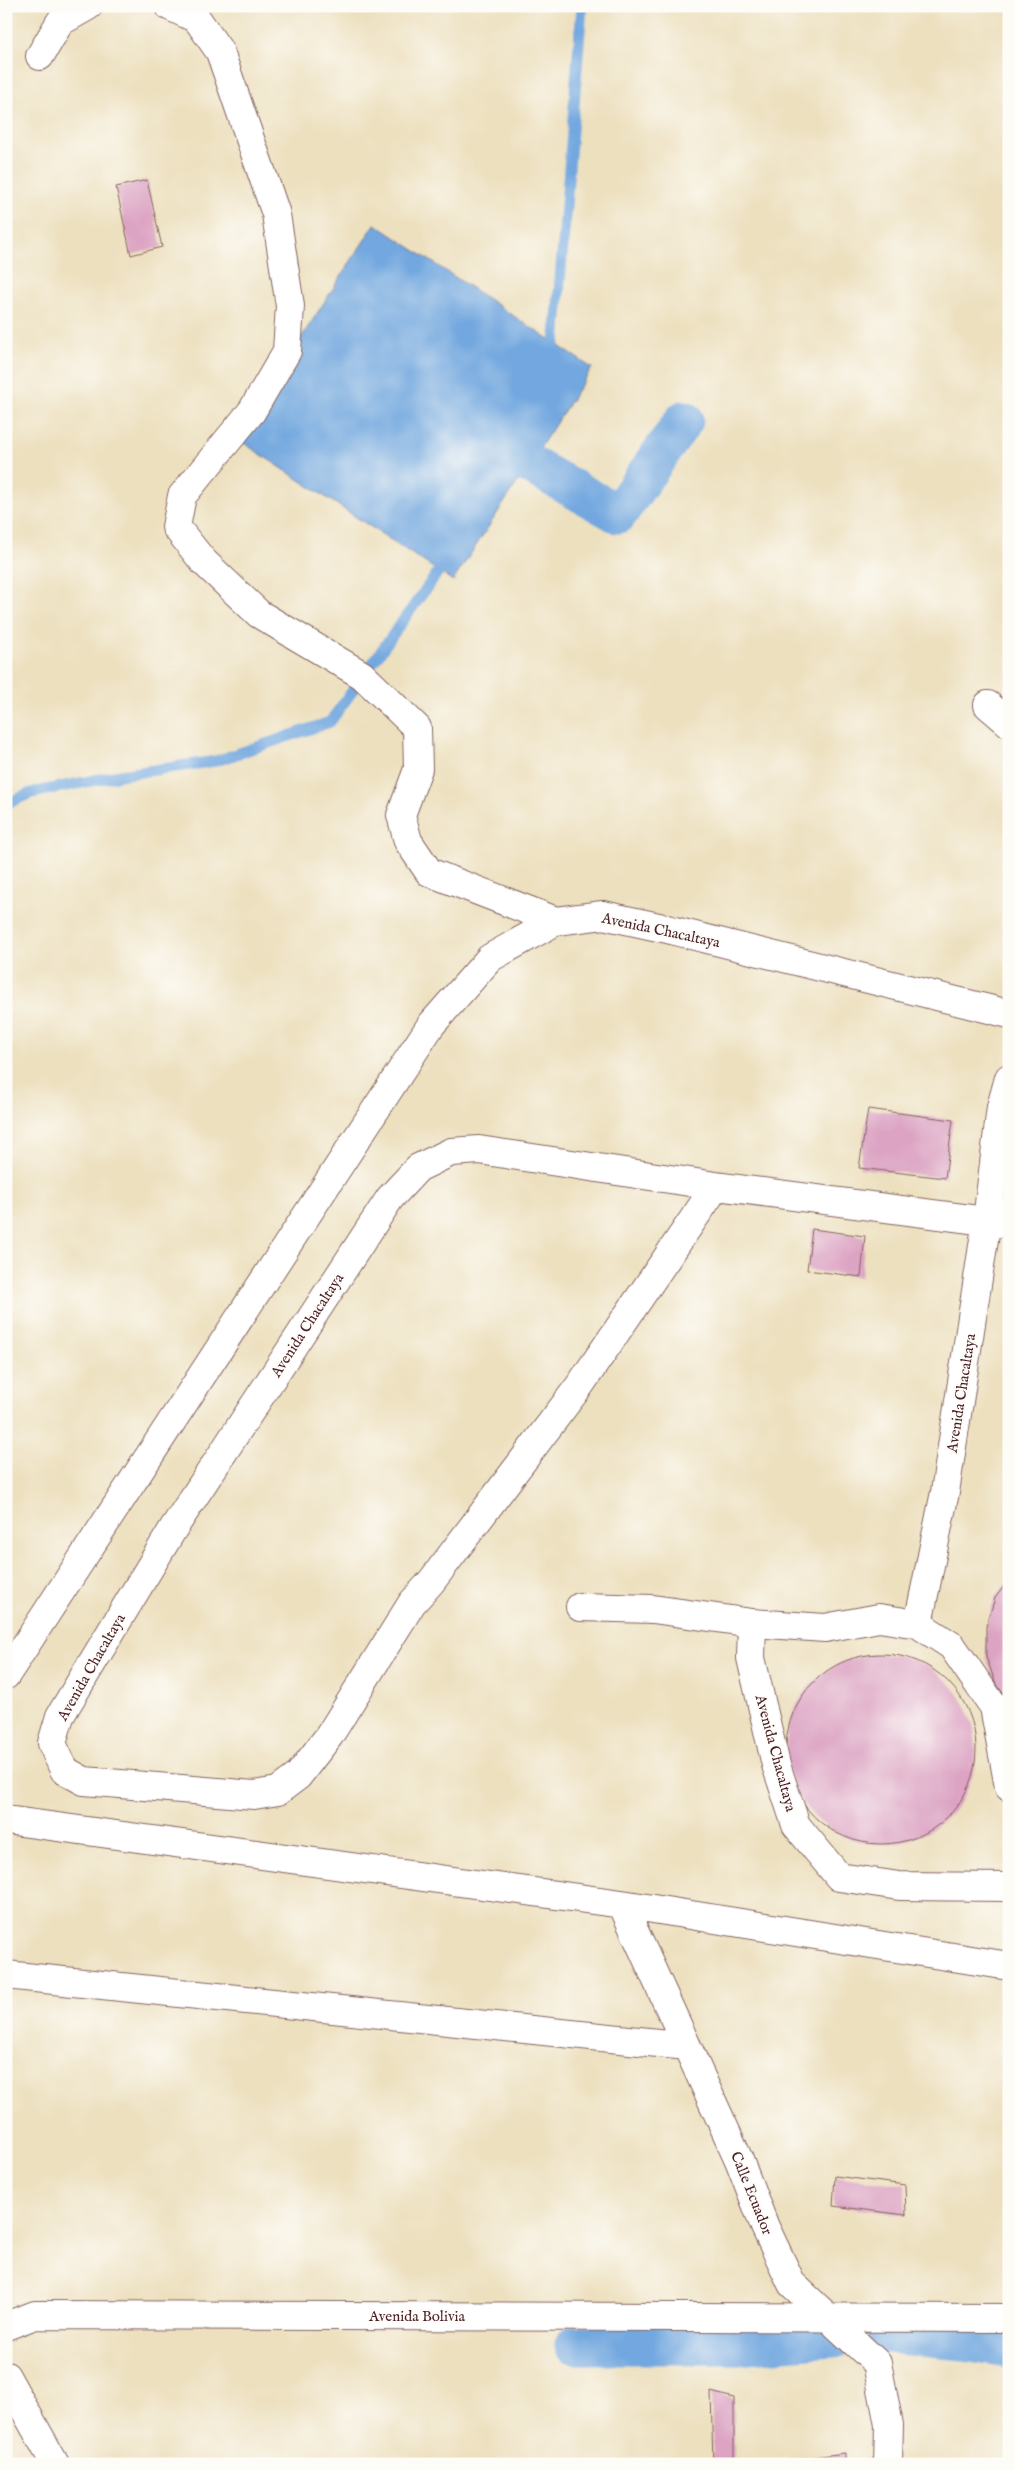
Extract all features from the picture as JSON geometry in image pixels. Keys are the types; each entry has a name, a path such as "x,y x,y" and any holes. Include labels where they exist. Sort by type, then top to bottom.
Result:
{"street":[{"path":"40,56 60,22 88,6"},
{"path":"169,6 197,19 220,52 276,214 290,306 287,351 252,410 182,496 176,527 202,561 259,614 362,676 417,728 418,769 401,815 408,841 429,872 556,921"},
{"path":"988,704 1009,723"},
{"name":"Avenida Chacaltaya","path":"6,1674 431,1025 490,958 556,921 603,915 1009,1014"},
{"name":"Avenida Chacaltaya","path":"918,1624 946,1492 998,1222 1000,1107 1009,1078"},
{"name":"Avenida Chacaltaya","path":"716,1186 580,1385 431,1582 412,1603 329,1736 298,1776 278,1791 254,1795 84,1781 64,1770 52,1743 60,1716 173,1529 390,1198 418,1168 450,1152 479,1150 716,1186 998,1222"},
{"path":"580,1607 653,1609 752,1623 825,1628 879,1618 918,1624 952,1646 994,1708 1009,1787"},
{"name":"Avenida Chacaltaya","path":"752,1623 751,1658 776,1766 796,1825 839,1877 899,1886 1009,1887"},
{"path":"6,1820 622,1904 1009,1966"},
{"name":"Calle Ecuador","path":"622,1904 739,2160 765,2227 792,2284 829,2316 877,2363 889,2425 888,2464"},
{"path":"6,1975 687,2046"},
{"name":"Avenida Bolivia","path":"6,2326 35,2315 1009,2318"},
{"path":"6,2376 55,2464"}],"water":[{"path":"375,224 592,368 453,581 236,438"}],"building":[{"path":"147,180 162,247 131,255 116,187"},
{"path":"868,1109 953,1120 945,1178 859,1168"},
{"path":"812,1229 865,1236 861,1277 807,1270"},
{"path":"1009,1580 1009,1701 996,1684 986,1657 986,1627 995,1598"},
{"path":"881,1654 908,1658 934,1670 948,1682 960,1696 972,1722 976,1749 972,1776 960,1802 948,1816 934,1828 908,1840 881,1844 854,1840 828,1828 814,1816 802,1802 790,1776 786,1749 790,1722 802,1696 814,1682 828,1670 854,1658"},
{"path":"835,2176 905,2185 906,2215 833,2206"},
{"path":"711,2392 734,2398 734,2464 713,2464"},
{"path":"845,2453 845,2464 790,2464 789,2460"}],"waterway":[{"path":"555,343 582,6"},
{"path":"529,464 618,514 684,420"},
{"path":"6,804 31,793 120,775 216,761 330,722 438,572"},
{"path":"574,2345 737,2345 878,2333 964,2341 1009,2348"}]}
